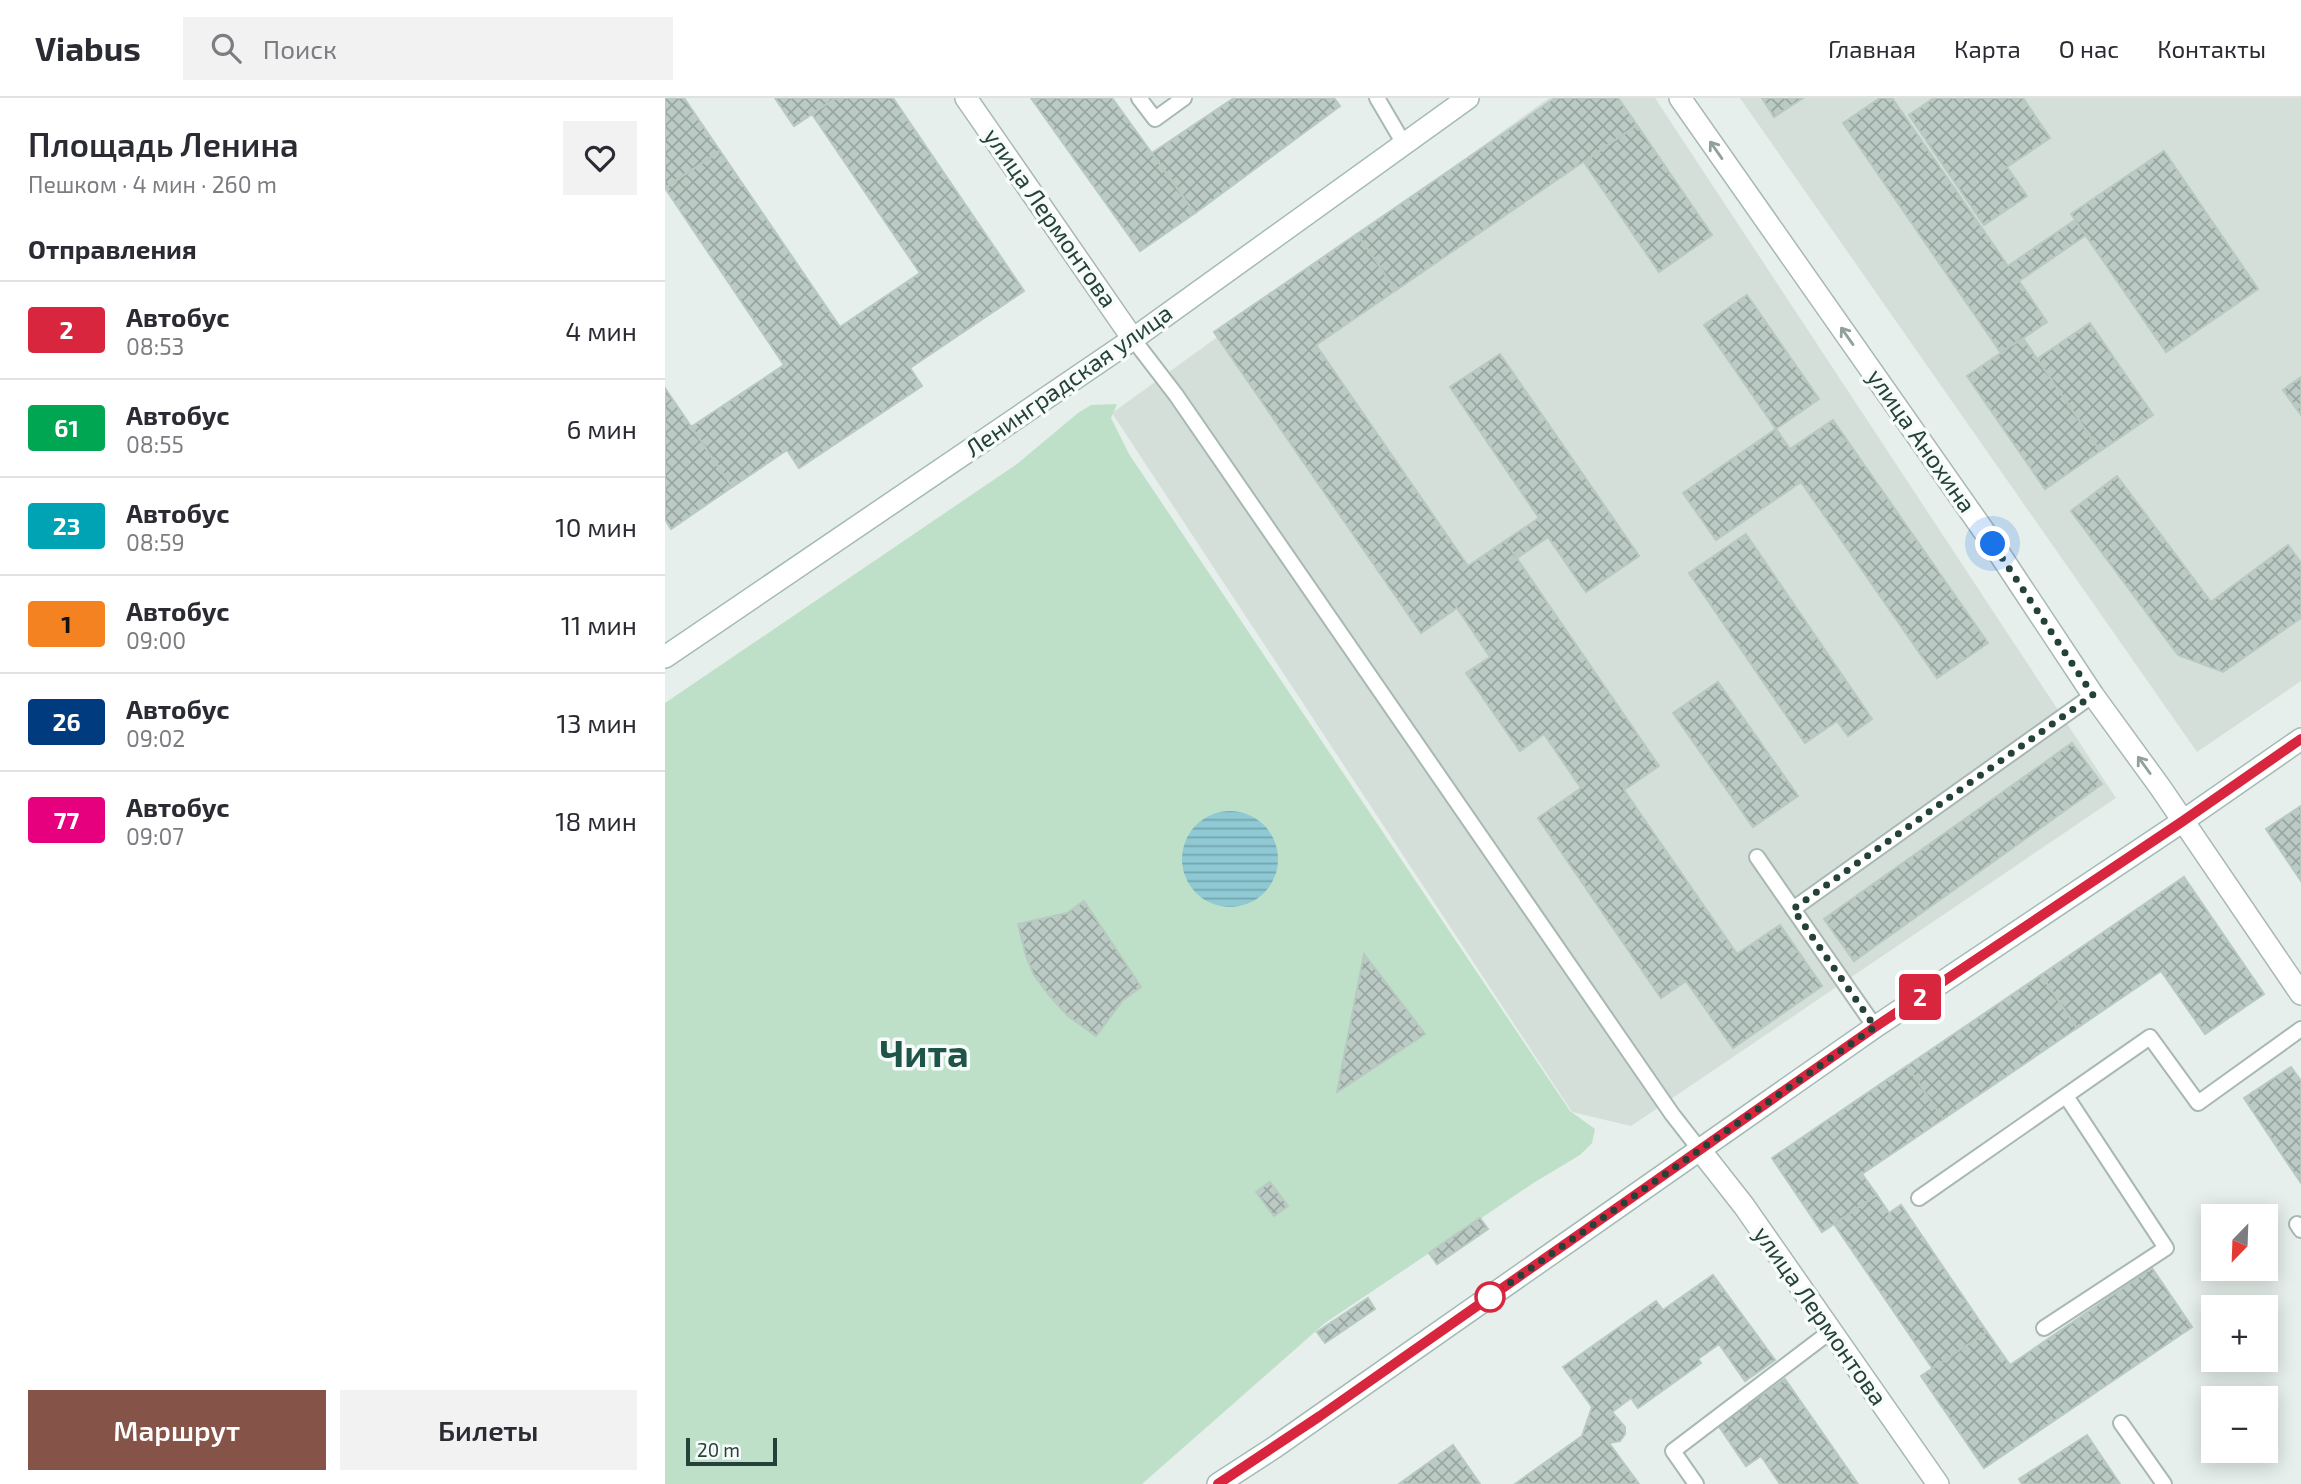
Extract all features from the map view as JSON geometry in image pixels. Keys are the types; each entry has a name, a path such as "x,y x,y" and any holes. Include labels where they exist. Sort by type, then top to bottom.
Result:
{"main road":[{"name":"улица Лермонтова","path":"966,98 1133,339"},
{"name":"Ленинградская улица","path":"665,657 1133,339 1468,98"},
{"name":"улица Анохина","path":"1680,98 1993,544 2093,695 2301,994"},
{"path":"1219,1484 1875,1027 2301,739"},
{"name":"улица Лермонтова","path":"1700,1150 1744,1206 1938,1484"}],"lane":[{"path":"1139,98 1155,119 1184,98"},
{"path":"1377,98 1404,144"},
{"path":"1133,339 1176,394 1672,1114 1700,1150"},
{"path":"1793,909 2093,695"},
{"path":"1757,857 1875,1027"},
{"path":"1919,1198 2150,1037 2198,1103 2301,1030"},
{"path":"2044,1328 2167,1248 2067,1096"},
{"path":"1696,1484 1673,1451 1831,1331"},
{"path":"2121,1423 2164,1484"}],"shaded area":[{"path":"1549,98 1655,98 2116,798 1631,1126 1572,1112 1112,413"},
{"path":"1740,98 2301,98 2301,681 2197,752"}],"green space":[{"path":"1117,404 1111,418 1129,454 1570,1111 1595,1129 1592,1143 1580,1155 1535,1182 1325,1323 1142,1484 665,1484 665,703 1017,464 1078,413 1091,405"}],"water":[{"path":"1230,811 1248,815 1264,825 1274,841 1278,859 1274,877 1264,893 1248,903 1230,907 1212,903 1196,893 1186,877 1182,859 1186,841 1196,825 1212,815"}],"building":[{"path":"665,98 684,98 720,151 665,188"},
{"path":"775,98 836,98 794,126"},
{"path":"836,98 893,98 1024,291 910,368 922,386 799,468 787,450 732,487 691,427 784,365 665,188 720,151 840,327 920,273 812,114"},
{"path":"1031,98 1112,98 1195,213 1140,251"},
{"path":"1234,98 1334,98 1340,106 1195,213 1152,153"},
{"path":"1555,98 1618,98 1637,125 1396,290 1357,234"},
{"path":"1762,98 1803,98 1774,117"},
{"path":"1880,98 1892,98 2008,266 2075,220 2086,235 2019,281 2047,322 2001,353 1843,123"},
{"path":"1934,98 2023,98 2050,138 2007,167 2027,196 1984,225 1909,115"},
{"path":"1637,125 1712,235 1659,272 1584,162"},
{"path":"2164,151 2258,289 2166,352 2071,214"},
{"path":"1357,234 1396,290 1316,345 1468,566 1505,541 1659,766 1624,790 1737,954 1780,925 1822,986 1733,1048 1686,981 1661,998 1538,818 1581,788 1544,734 1520,751 1466,673 1490,657 1457,608 1421,633 1214,332"},
{"path":"1747,295 1819,399 1776,429 1704,325"},
{"path":"2090,323 2153,415 2100,451 2037,359"},
{"path":"2023,338 2100,451 2045,489 1967,376"},
{"path":"1500,354 1639,556 1586,592 1548,537 1517,558 1505,541 1539,518 1450,387"},
{"path":"2301,377 2301,415 2283,390"},
{"path":"665,388 732,487 671,529 665,519"},
{"path":"1833,420 1988,643 1937,678 1801,482 1716,540 1683,493 1776,429 1790,449"},
{"path":"2117,476 2211,602 2288,545 2301,563 2301,618 2223,672 2178,655 2071,511"},
{"path":"1746,534 1872,719 1848,736 1837,721 1805,743 1689,573"},
{"path":"1718,682 1798,796 1753,827 1673,713"},
{"path":"2072,743 2102,784 1854,961 1824,919"},
{"path":"2301,806 2301,881 2266,829"},
{"path":"2184,877 2264,994 2205,1034 2161,971 2077,1028 2041,975"},
{"path":"1084,901 1141,987 1123,1000 1096,1036 1068,1016 1034,975 1018,924 1067,913"},
{"path":"1364,954 1425,1034 1337,1092"},
{"path":"2041,975 2077,1028 1943,1119 1907,1066"},
{"path":"1907,1066 1943,1119 1862,1174 1877,1195 1822,1232 1772,1158"},
{"path":"2291,1067 2301,1081 2301,1183 2244,1098"},
{"path":"1270,1182 1288,1206 1274,1216 1256,1192"},
{"path":"1877,1195 1889,1213 1901,1205 1987,1332 1933,1369 1834,1224"},
{"path":"1480,1218 1488,1229 1437,1264 1429,1253"},
{"path":"2152,1268 2192,1327 1984,1468 1921,1376 1987,1332 2010,1365"},
{"path":"1713,1275 1775,1360 1745,1381 1719,1344 1698,1359 1701,1363 1638,1408 1631,1398 1612,1412 1625,1427 1625,1434 1620,1441 1609,1443 1639,1484 1515,1484 1582,1436 1592,1407 1563,1367 1656,1301 1663,1310"},
{"path":"1368,1298 1375,1309 1325,1343 1317,1332"},
{"path":"1785,1379 1858,1484 1780,1484 1761,1456 1746,1466 1718,1425"},
{"path":"2087,1435 2120,1484 2022,1484 2019,1479"},
{"path":"1453,1445 1480,1484 1399,1484"}],"bus line":[{"name":"2","path":"1218,1484 1320,1416 1875,1027 2301,739"}],"district":[{"name":"Чита","path":"924,1054"}],"route":[{"path":"1490,1297 1875,1027 1793,909 2093,695 1993,544"}]}
